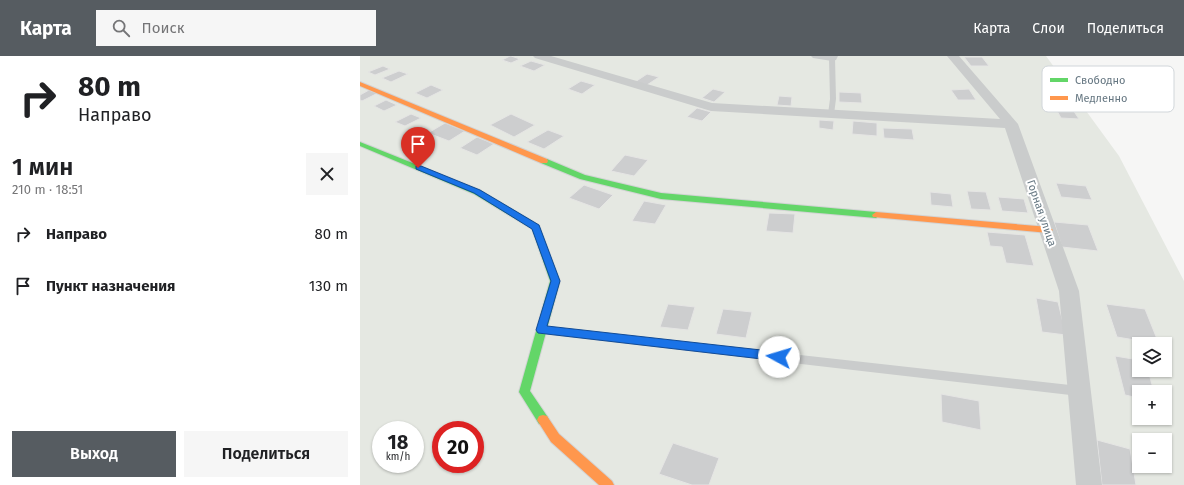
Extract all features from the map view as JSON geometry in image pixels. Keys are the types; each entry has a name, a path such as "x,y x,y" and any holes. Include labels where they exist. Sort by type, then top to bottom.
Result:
{"street":[{"path":"817,56 832,57"},
{"name":"Горная улица","path":"953,56 1011,124 1069,291 1089,485"},
{"path":"546,57 711,107 1011,124"},
{"path":"360,84 583,177 661,196 1049,230"},
{"path":"360,144 477,192 536,227 555,281 524,392 555,438 608,485"}],"lane":[{"path":"831,114 833,99 832,57"},
{"path":"541,330 1080,391"}],"shaded area":[{"path":"360,56 1046,56 1053,66 1042,66 1042,112 1087,112 1119,156 1184,281 1184,485 360,485"}],"building":[{"path":"510,56 520,59 511,63 502,60"},
{"path":"964,57 982,57 989,66 971,66"},
{"path":"531,61 545,65 534,71 520,66"},
{"path":"383,66 390,69 375,75 368,72"},
{"path":"399,71 408,74 391,82 382,78"},
{"path":"647,74 659,77 647,85 635,82"},
{"path":"581,81 595,85 582,94 568,89"},
{"path":"431,85 443,90 427,98 415,93"},
{"path":"713,89 725,92 714,102 702,98"},
{"path":"969,89 976,100 958,100 951,90"},
{"path":"369,90 378,93 362,101 360,100 360,95"},
{"path":"839,92 861,93 862,103 839,102"},
{"path":"779,96 792,97 791,106 777,105"},
{"path":"386,100 397,105 384,111 374,106"},
{"path":"697,108 711,112 702,121 687,117"},
{"path":"1058,112 1074,112 1079,119 1061,118"},
{"path":"411,114 421,118 405,126 395,122"},
{"path":"511,114 535,125 514,137 490,125"},
{"path":"819,120 834,121 833,130 819,128"},
{"path":"853,121 877,123 877,136 852,134"},
{"path":"445,123 465,131 449,141 428,133"},
{"path":"883,128 912,129 914,140 884,138"},
{"path":"548,130 564,136 544,149 527,142"},
{"path":"477,137 494,144 477,155 460,148"},
{"path":"625,155 648,160 634,176 611,171"},
{"path":"1056,183 1086,186 1092,200 1061,197"},
{"path":"584,185 613,195 599,209 569,198"},
{"path":"967,191 986,192 991,210 971,209"},
{"path":"930,192 951,194 953,207 931,205"},
{"path":"998,197 1024,199 1028,213 1002,211"},
{"path":"644,201 666,205 655,224 632,221"},
{"path":"769,213 795,214 793,233 766,231"},
{"path":"1054,222 1088,225 1098,251 1062,247"},
{"path":"987,232 1025,235 1034,266 1006,263 1002,247 990,246"},
{"path":"1036,298 1058,302 1066,335 1042,332"},
{"path":"668,304 695,307 688,330 660,327"},
{"path":"1106,304 1145,309 1156,337 1132,337 1132,340 1117,337"},
{"path":"723,309 752,312 746,338 716,334"},
{"path":"1115,356 1132,359 1132,377 1150,377 1152,385 1132,385 1132,396 1125,395"},
{"path":"941,394 979,401 981,430 942,422"},
{"path":"1097,440 1130,449 1132,473 1134,473 1136,485 1102,485"},
{"path":"673,443 719,458 709,485 692,485 659,474"}],"traffic: fast":[{"path":"360,144 477,192 536,227 555,281 524,392 543,420"},
{"path":"544,161 583,177 661,196 876,215"}],"traffic: slow":[{"path":"360,84 544,161"},
{"path":"876,215 1049,230"},
{"path":"543,420 555,438 608,485"}],"route":[{"path":"418,168 477,192 536,227 555,281 541,330 779,357"}]}
